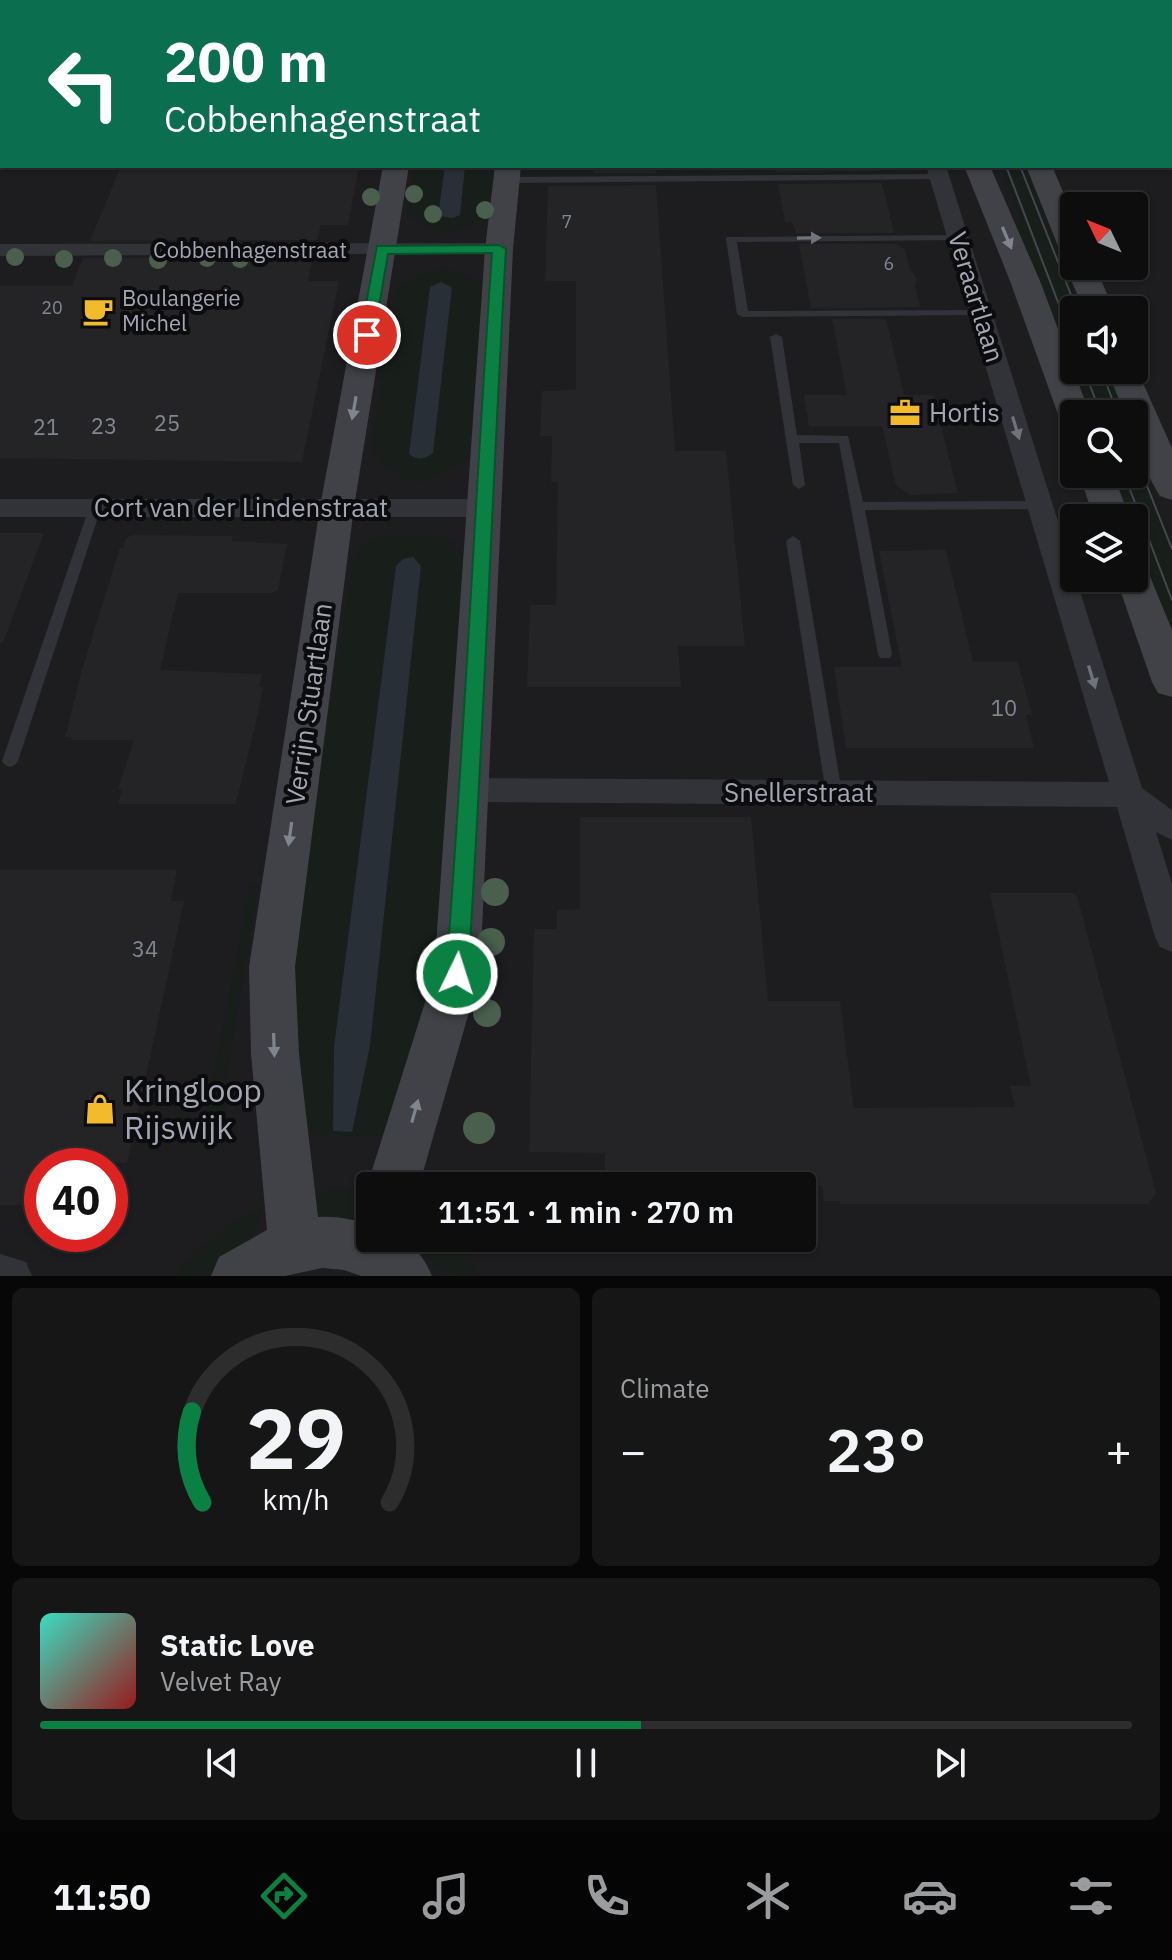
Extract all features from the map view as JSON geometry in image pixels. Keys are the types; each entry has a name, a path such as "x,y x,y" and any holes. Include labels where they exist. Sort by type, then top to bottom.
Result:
{"street":[{"name":"Verrijn Stuartlaan","path":"295,1245 275,1054 272,967 337,507 396,168"},
{"name":"Veraartlaan","path":"978,168 1025,281 1069,400"},
{"path":"1040,168 1060,217"},
{"name":"Veraartlaan","path":"937,172 1172,937"},
{"path":"397,1172 457,974 499,249 507,173"},
{"name":"Cobbenhagenstraat","path":"0,250 499,249"},
{"path":"1129,384 1172,488"},
{"name":"Cort van der Lindenstraat","path":"0,508 483,508"},
{"path":"1139,592 1172,682"},
{"name":"Snellerstraat","path":"470,790 1128,795"},
{"path":"1128,795 1172,827"},
{"path":"238,1276 257,1262 295,1245 331,1242 380,1253"},
{"path":"0,1274 12,1276"}],"lane":[{"path":"507,173 937,172"},
{"path":"958,238 731,239 743,314 981,313"},
{"path":"776,337 799,485"},
{"path":"792,439 844,439 885,654"},
{"path":"858,506 1040,505"},
{"path":"10,761 95,508"},
{"path":"793,541 834,793"}],"shaded area":[{"path":"0,168 1172,168 1172,1276 0,1276"},
{"path":"414,168 445,168 438,216 453,218 460,215 465,168 493,168 490,213 467,226 439,230 407,214"},
{"path":"445,168 465,168 460,215 453,218 438,216"},
{"path":"1002,168 1027,168 1060,253 1060,280 1070,280 1077,296 1060,296 1060,336 1013,227 1023,226"},
{"path":"441,269 483,284 469,456 441,475 418,481 397,473 371,451 395,290 417,276","holes":["441,282 427,458 415,459 409,453 430,287"]},
{"path":"441,282 452,287 433,453 418,458 409,454 430,287"},
{"path":"1080,384 1111,384 1118,400 1086,400"},
{"path":"1148,477 1172,538 1172,634 1148,568 1148,504 1124,504 1118,488 1148,488"},
{"path":"445,537 457,544 465,561 439,885 450,888 437,968 387,1136 295,1134 287,1022 311,835 353,563 363,546 375,538","holes":["419,562 370,1046 352,1131 334,1131 334,1047"]},
{"path":"413,557 421,566 370,1046 352,1132 333,1131 334,1047 396,566 403,559"},
{"path":"251,883 258,883 226,1082 227,1139 201,1143"},
{"path":"337,1189 356,1192 356,1220 342,1227 310,1227 301,1196"},
{"path":"263,1206 256,1228 233,1259 202,1276 175,1276 215,1236"},
{"path":"423,1252 464,1252 479,1276 447,1273"}],"building":[{"path":"120,168 359,168 348,225 321,225 317,240 90,241"},
{"path":"594,168 655,168 656,173 594,173"},
{"path":"775,168 878,168 879,171 776,172"},
{"path":"882,183 894,233 796,233 792,222 785,222 778,184"},
{"path":"656,185 675,451 726,451 745,646 678,646 681,687 527,687 530,605 556,605 558,482 551,482 552,436 540,436 542,391 576,390 576,281 545,281 548,186"},
{"path":"799,244 897,244 905,250 910,269 917,279 915,286 920,307 811,308"},
{"path":"313,257 308,281 339,281 302,462 0,458 0,286 72,286 83,258"},
{"path":"832,319 886,319 904,395 933,395 958,493 911,495 896,486 882,426 809,426 804,395 847,395"},
{"path":"0,533 44,533 3,643 0,643"},
{"path":"133,535 233,536 231,541 287,544 278,590 272,593 178,593 160,670 262,674 259,687 263,687 257,718 236,804 118,804 122,789 118,789 134,740 71,740 72,737 65,737 83,666 120,548 123,548 126,538"},
{"path":"946,550 973,662 1018,662 1032,715 1026,715 1034,748 846,748 834,667 902,667 879,551"},
{"path":"580,817 751,817 768,1001 840,1001 854,1108 1015,1107 1010,1086 1031,1086 990,893 1073,893 1077,896 1156,1193 1148,1204 840,1204 840,1201 824,1201 822,1186 816,1186 816,1172 605,1172 605,1153 529,1152 534,929 557,929 557,910 580,909"},
{"path":"0,870 177,870 171,901 184,901 128,1158 128,1148 24,1148 24,1205 0,1205"}],"tram line":[{"path":"1007,168 1060,307"},
{"path":"1021,168 1071,296"},
{"path":"1089,384 1096,400"},
{"path":"1106,384 1113,400"},
{"path":"1129,488 1172,600"},
{"path":"1148,488 1172,549"}],"place":[{"name":"Boulangerie Michel","path":"98,311"},
{"name":"Hortis","path":"905,413"},
{"name":"Kringloop Rijswijk","path":"100,1109"}],"route":[{"path":"367,335 382,249 499,249 457,974"}]}
